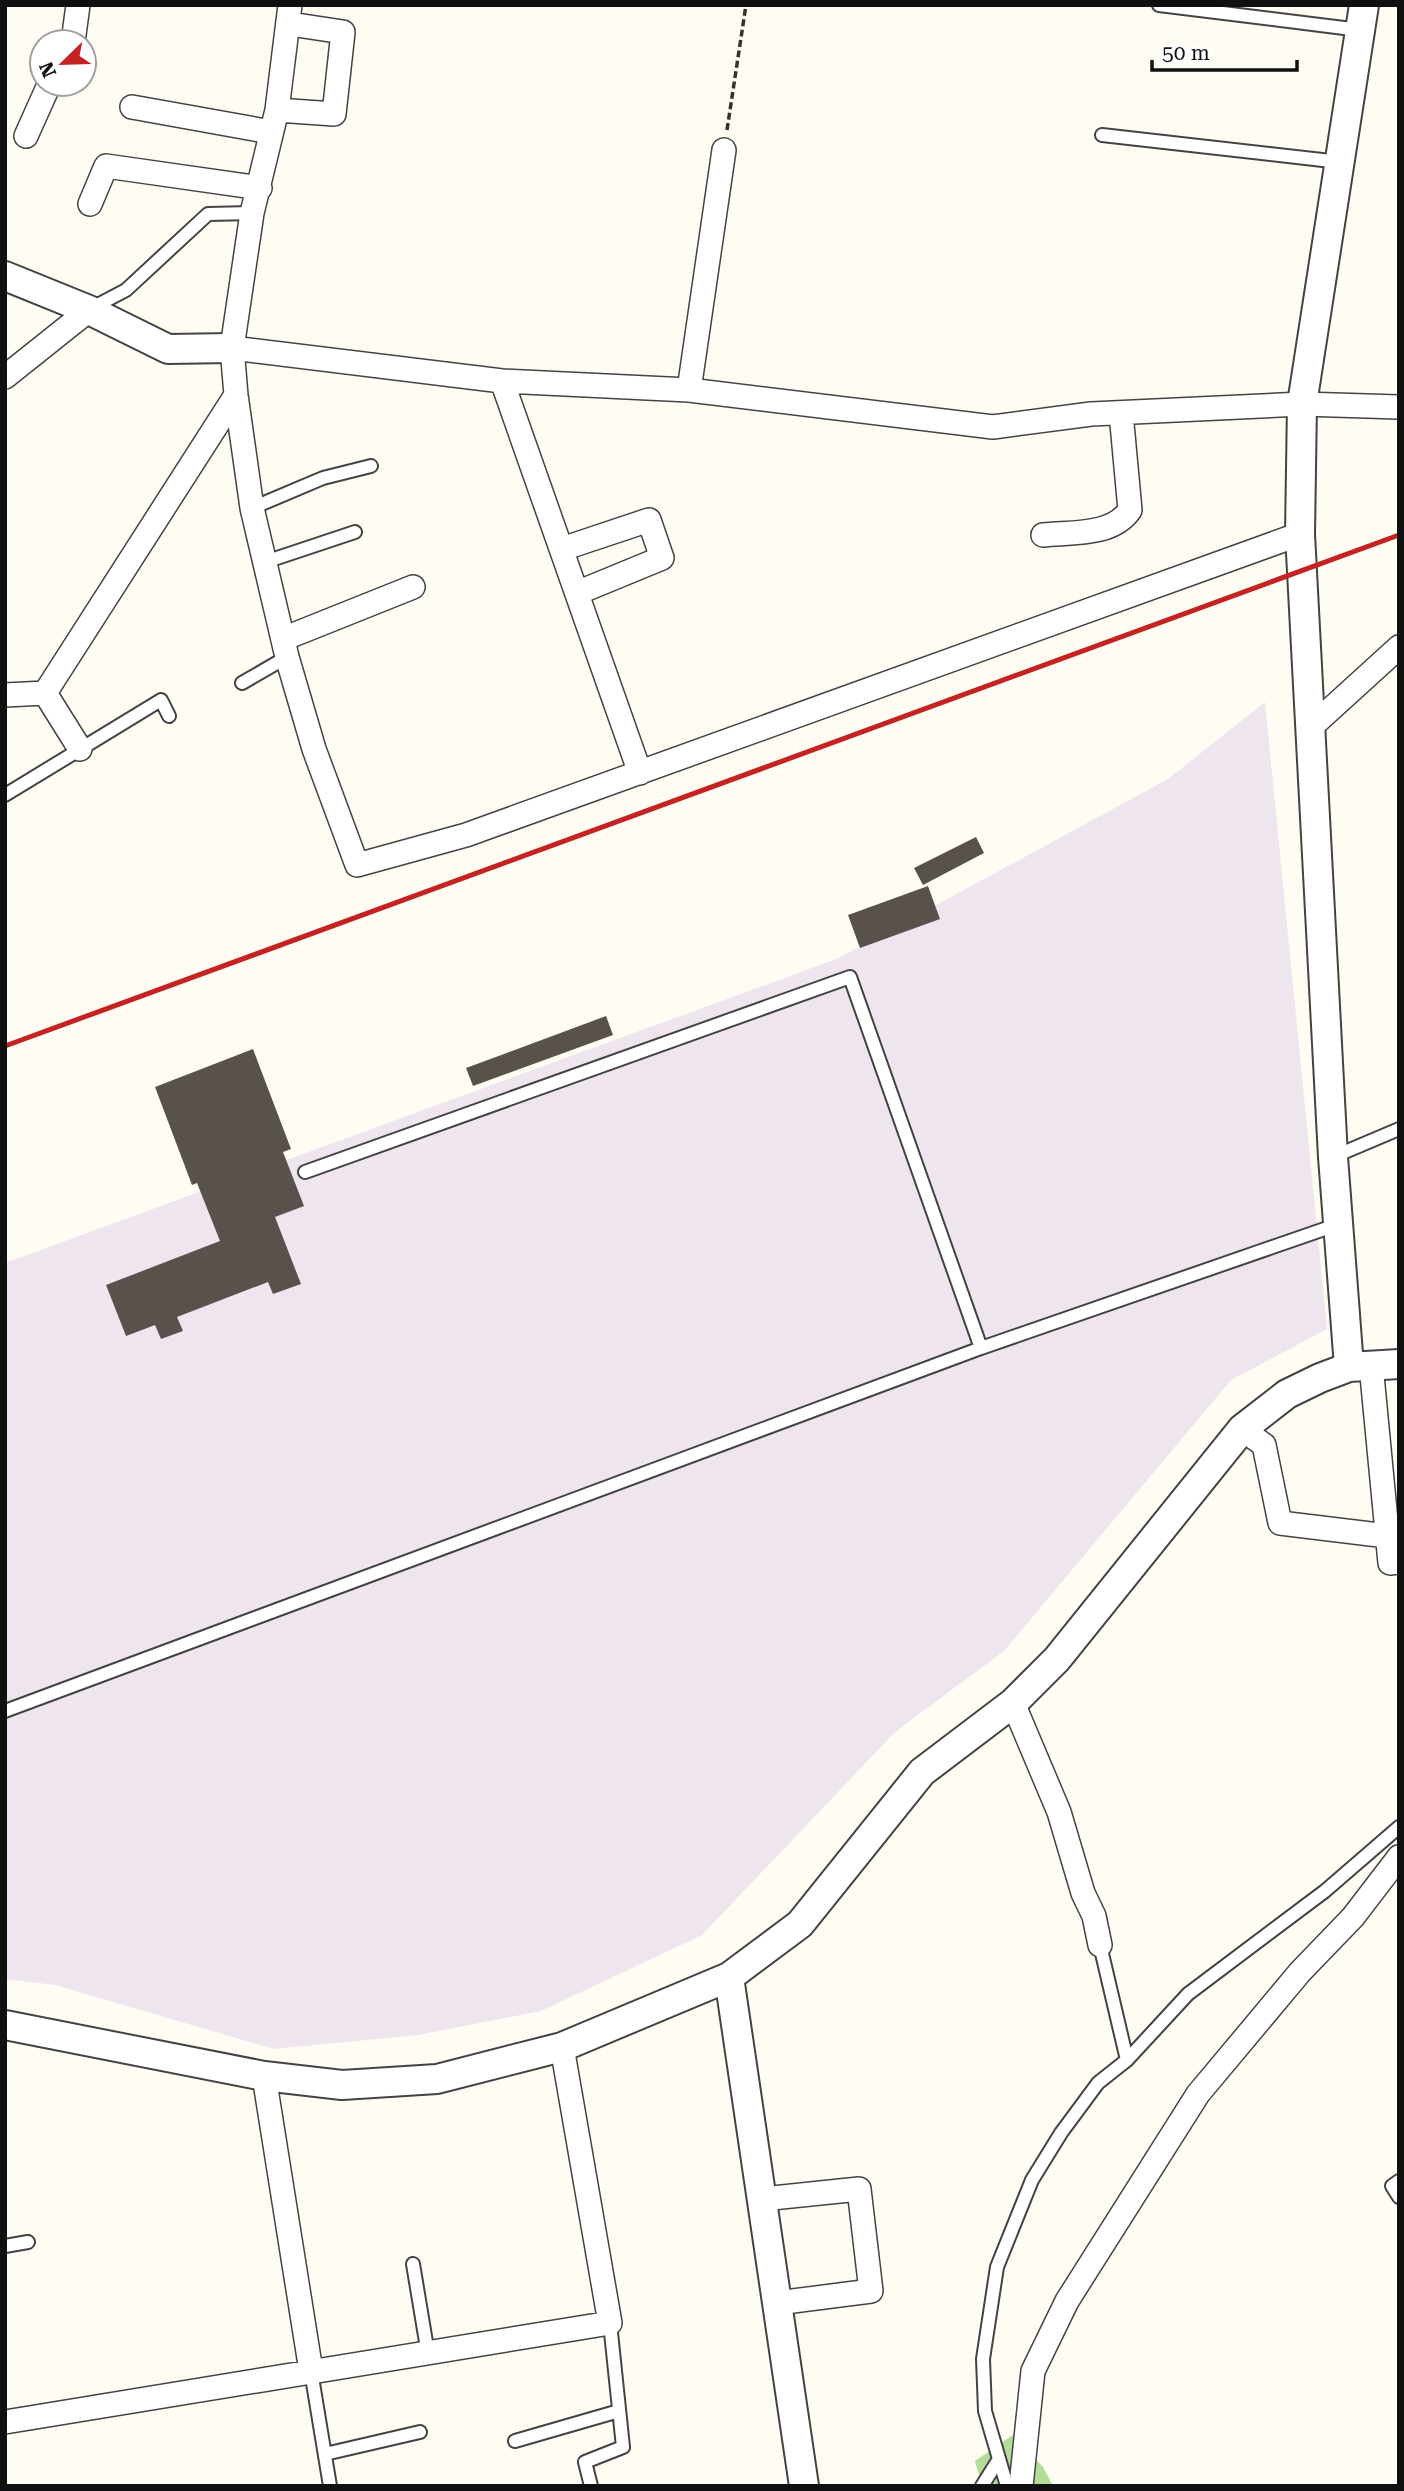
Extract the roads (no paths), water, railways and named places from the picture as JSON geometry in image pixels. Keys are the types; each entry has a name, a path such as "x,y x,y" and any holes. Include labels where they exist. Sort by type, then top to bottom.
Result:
{"street":[{"path":"75,28 78,5"},
{"path":"277,110 334,114 343,32 290,15 277,110 252,214 232,348 252,508 285,648 314,749 356,865 466,835 1300,534"},
{"path":"1363,18 1301,404 1300,534 1339,1224 1390,1563 1399,1562"},
{"path":"26,136 43,98"},
{"path":"132,107 271,132"},
{"path":"689,390 724,150"},
{"path":"90,204 106,166 260,188"},
{"path":"5,276 89,310 168,349 232,348 502,381 689,390 993,427 1067,416 1301,404 1399,407"},
{"path":"5,377 89,310"},
{"path":"502,381 640,773"},
{"path":"45,693 236,395"},
{"path":"1043,535 1108,528 1122,522 1130,510 1121,413"},
{"path":"562,549 649,520 662,558 577,593"},
{"path":"285,648 413,587"},
{"path":"1310,728 1399,647"},
{"path":"5,695 45,693"},
{"path":"45,693 80,749"},
{"path":"5,2025 264,2076 342,2085 437,2079 562,2047 729,1977 800,1924 922,1772 1013,1703 1057,1659 1242,1429 1287,1394 1360,1366 1399,1364"},
{"path":"1242,1429 1264,1446 1280,1523 1387,1536"},
{"path":"1013,1703 1059,1812 1083,1893 1094,1916 1100,1945"},
{"path":"1021,2486 1033,2371 1068,2301 1198,2094 1300,1972 1353,1917 1399,1857"},
{"path":"729,1977 804,2486"},
{"path":"5,2422 610,2323 562,2047"},
{"path":"264,2076 311,2371"},
{"path":"762,2199 859,2189 871,2291 777,2303"}],"lane":[{"path":"1160,5 1363,18"},
{"path":"1102,135 1340,162"},
{"path":"89,310 125,290 208,215 252,214"},
{"path":"252,508 323,478 371,466"},
{"path":"265,562 355,531"},
{"path":"242,682 285,648"},
{"path":"5,795 160,700 169,716"},
{"path":"305,1171 849,977 981,1348"},
{"path":"1334,1157 1399,1129"},
{"path":"5,1711 981,1348 1339,1224"},
{"path":"1007,2486 985,2411 984,2359 997,2267 1032,2180 1061,2133 1098,2083 1127,2060 1188,1994 1325,1891 1399,1827"},
{"path":"1100,1945 1127,2060"},
{"path":"1399,2181 1392,2186 1399,2197"},
{"path":"5,2246 28,2242"},
{"path":"413,2263 428,2354"},
{"path":"591,2486 585,2462 623,2446 610,2323"},
{"path":"311,2371 330,2486"},
{"path":"515,2441 619,2411"},
{"path":"325,2454 420,2432"},
{"path":"982,2486 999,2459"}],"railway":[{"path":"5,1046 1399,535"}]}
